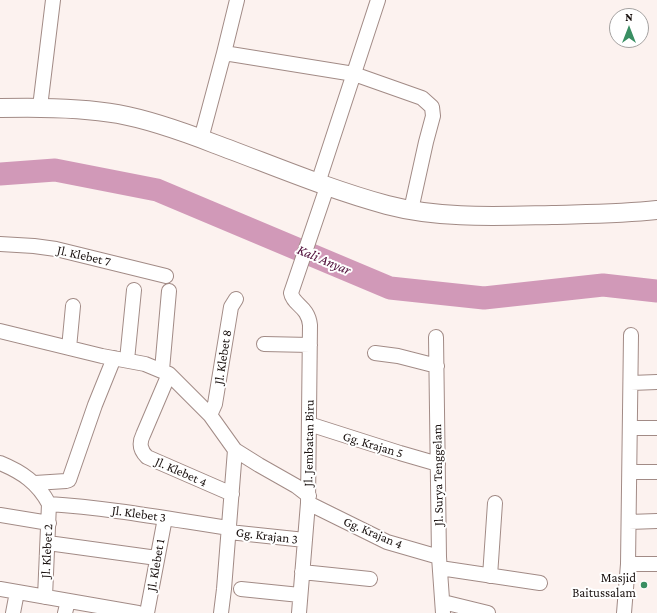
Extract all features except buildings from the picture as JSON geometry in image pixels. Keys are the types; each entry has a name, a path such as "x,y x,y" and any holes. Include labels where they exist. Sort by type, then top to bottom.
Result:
{"street":[{"path":"40,107 53,0"},
{"path":"200,139 237,0"},
{"path":"322,185 354,74 378,0"},
{"path":"224,53 354,74 422,98 432,107 433,116 411,210"},
{"path":"0,108 40,107 85,110 118,114 159,124 322,185 388,205 411,210 450,214 512,216 632,213 657,210"},
{"name":"Jl. Jembatan Biru","path":"299,613 308,499 310,325 306,311 292,296 292,289 316,218 322,185"},
{"name":"Jl. Klebet 7","path":"0,244 56,249 166,276"},
{"path":"35,483 69,480 95,405 121,359 134,290"},
{"name":"Jl. Klebet 4","path":"169,291 166,372 140,443 142,450 147,457 232,494"},
{"name":"Jl. Klebet 8","path":"210,415 215,404 231,307 236,299"},
{"path":"69,348 73,306"},
{"path":"0,331 144,364 166,372 210,415 235,450 221,613"},
{"path":"624,613 628,564 631,335"},
{"name":"Jl. Surya Tenggelam","path":"436,337 440,563 443,607"},
{"path":"264,344 310,345"},
{"path":"375,352 437,366"},
{"path":"631,383 657,382"},
{"name":"Gg. Krajan 5","path":"309,424 392,451 438,464"},
{"path":"630,428 657,428"},
{"name":"Gg. Krajan 4","path":"235,450 296,486 308,499 387,542 440,563 490,576 540,583"},
{"path":"0,463 25,475 35,483 49,504"},
{"path":"630,472 657,472"},
{"path":"490,576 495,503"},
{"name":"Jl. Klebet 3","path":"49,504 76,506 165,518 229,530"},
{"name":"Jl. Klebet 2","path":"45,597 49,504"},
{"path":"0,515 49,523"},
{"name":"Jl. Klebet 1","path":"147,613 165,518"},
{"path":"629,522 657,521"},
{"name":"Gg. Krajan 3","path":"229,530 305,540"},
{"path":"48,543 157,558"},
{"path":"628,564 657,564"},
{"path":"302,572 370,579"},
{"path":"0,589 45,597 67,607 138,613"},
{"path":"241,589 300,595"},
{"path":"13,613 17,592"},
{"path":"443,607 488,613"}],"waterway":[{"name":"Kali Anyar","path":"0,174 55,170 157,190 390,288 484,298 603,285 657,291"}],"place":[{"name":"Masjid Baitussalam","path":"644,585"}]}
